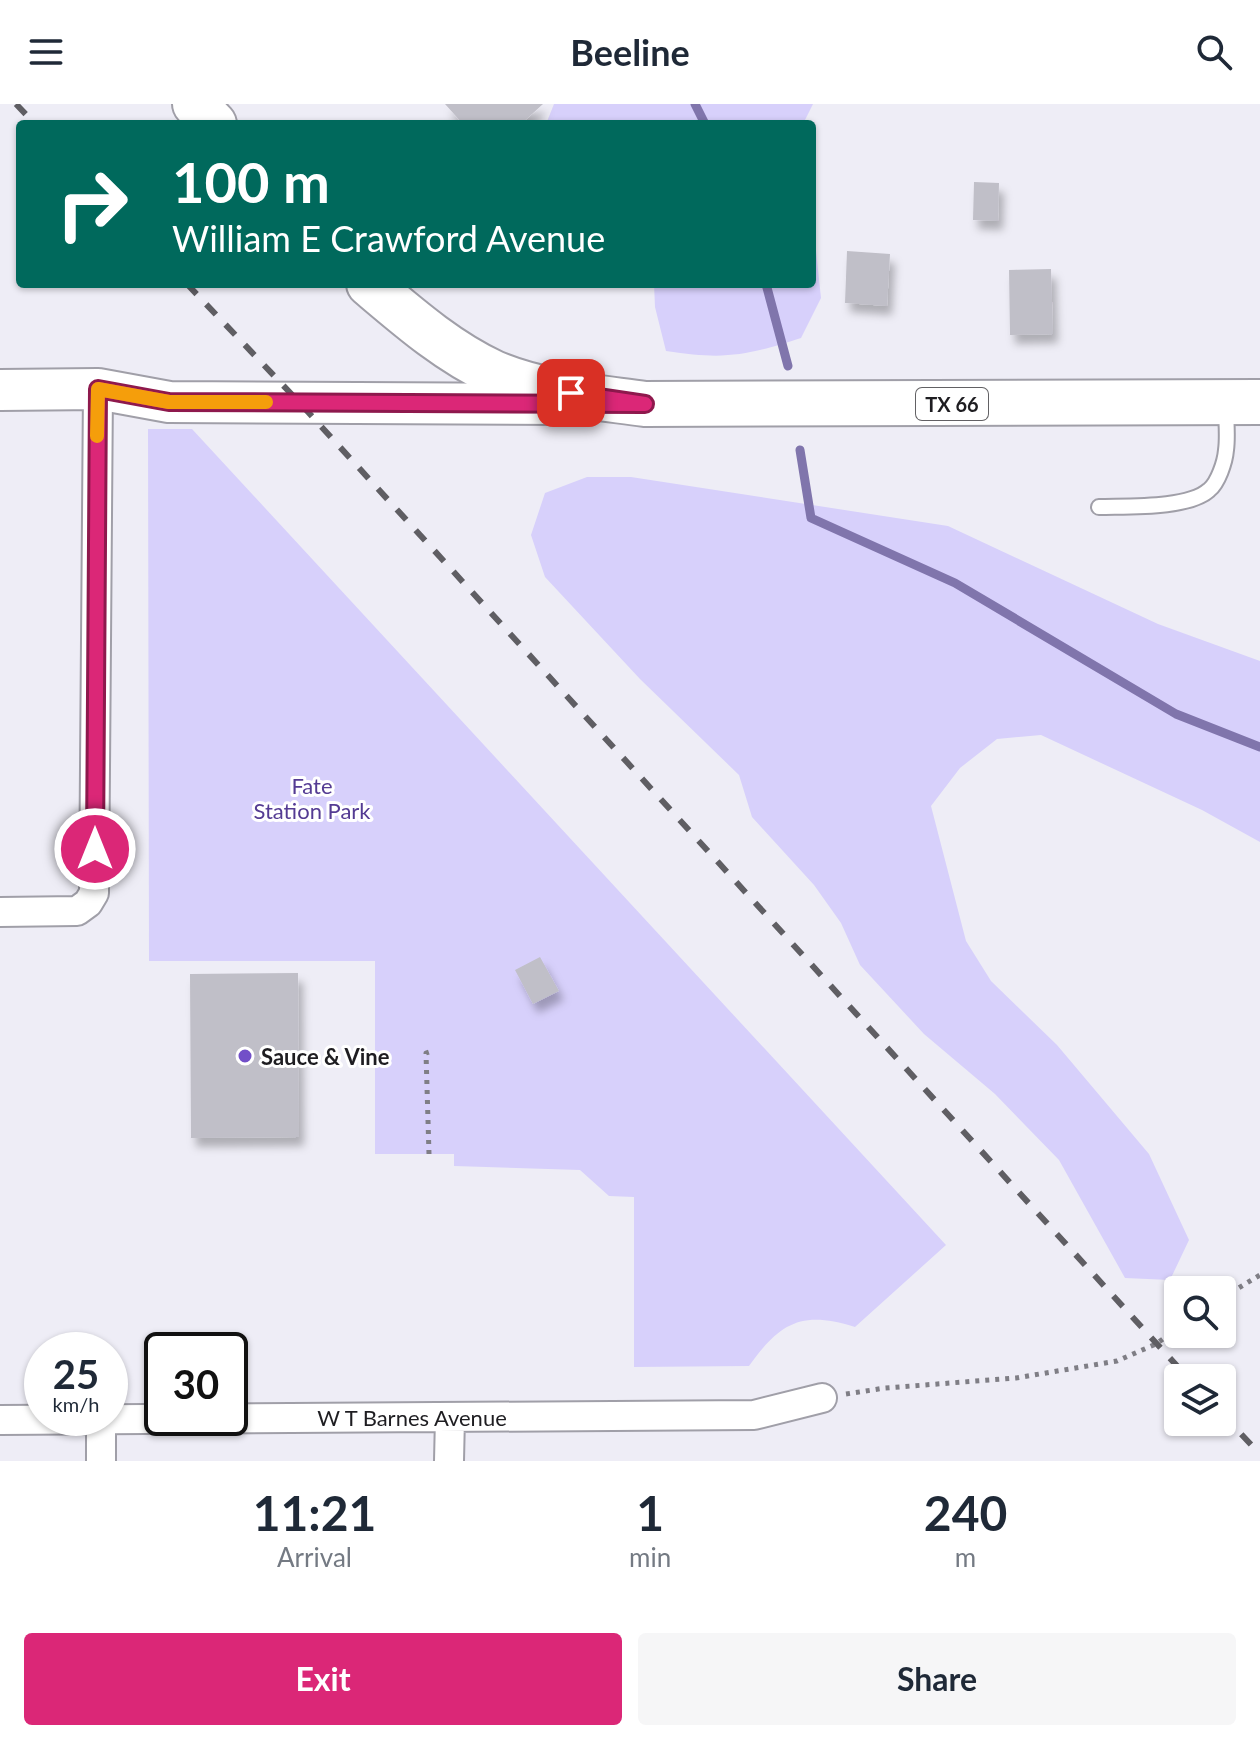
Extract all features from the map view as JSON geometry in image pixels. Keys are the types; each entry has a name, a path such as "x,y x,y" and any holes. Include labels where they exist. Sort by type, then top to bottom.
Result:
{"main road":[{"path":"195,104 210,120"},
{"name":"TX 66","path":"374,288 455,351 495,373 548,389 645,404 1243,402"},
{"path":"0,390 98,389 169,402 645,404"}],"street":[{"path":"0,912 77,911 88,903 94,893 98,389"},
{"name":"W T Barnes Avenue","path":"128,1419 754,1415 822,1398"},
{"path":"449,1461 450,1417"},
{"name":"W T Barnes Avenue","path":"0,1420 24,1420"},
{"path":"101,1436 101,1461"}],"lane":[{"path":"1099,507 1162,505 1185,501 1209,490 1220,472 1243,402"}],"path":[{"path":"429,1154 426,1053 432,1051"},
{"path":"1236,1290 1260,1275"},
{"path":"822,1398 885,1388 1016,1378 1117,1361 1164,1338"}],"green space":[{"path":"554,104 813,104 805,120 548,120"},
{"path":"816,251 821,298 801,338 735,355 666,351 655,307 654,288 816,288"},
{"name":"Fate Station Park","path":"148,429 192,429 946,1245 855,1327 820,1320 793,1324 771,1339 749,1366 634,1367 634,1197 609,1196 580,1170 454,1166 454,1154 375,1154 375,961 149,961"},
{"path":"587,477 631,477 948,526 1158,624 1260,661 1260,842 1202,810 1041,735 997,739 960,768 931,806 966,941 991,981 1057,1045 1149,1154 1189,1240 1172,1276 1164,1276 1164,1280 1125,1278 1059,1160 995,1094 924,1034 860,965 841,923 814,885 752,817 739,775 640,679 545,577 531,535 545,493"}],"building":[{"path":"445,104 543,104 525,120 459,120"},
{"path":"974,182 999,183 998,221 973,220"},
{"path":"847,251 890,254 887,306 845,303"},
{"path":"1051,269 1053,334 1010,335 1009,270"},
{"path":"540,957 559,991 533,1004 515,970"},
{"name":"Sauce & Vine","path":"298,973 299,1137 191,1138 190,974"}],"waterway":[{"path":"695,104 703,120"},
{"path":"767,288 788,366"},
{"path":"800,450 811,518 955,583 1176,714 1260,747"}],"railway":[{"path":"16,104 31,120"},
{"path":"191,288 298,401 1175,1364"},
{"path":"1236,1429 1260,1454"}],"slow traffic":[{"path":"97,436 98,389 169,402 266,402"}],"place":[{"name":"Sauce & Vine","path":"245,1056"}],"route":[{"path":"95,849 98,389 169,402 645,404 571,393"}]}
